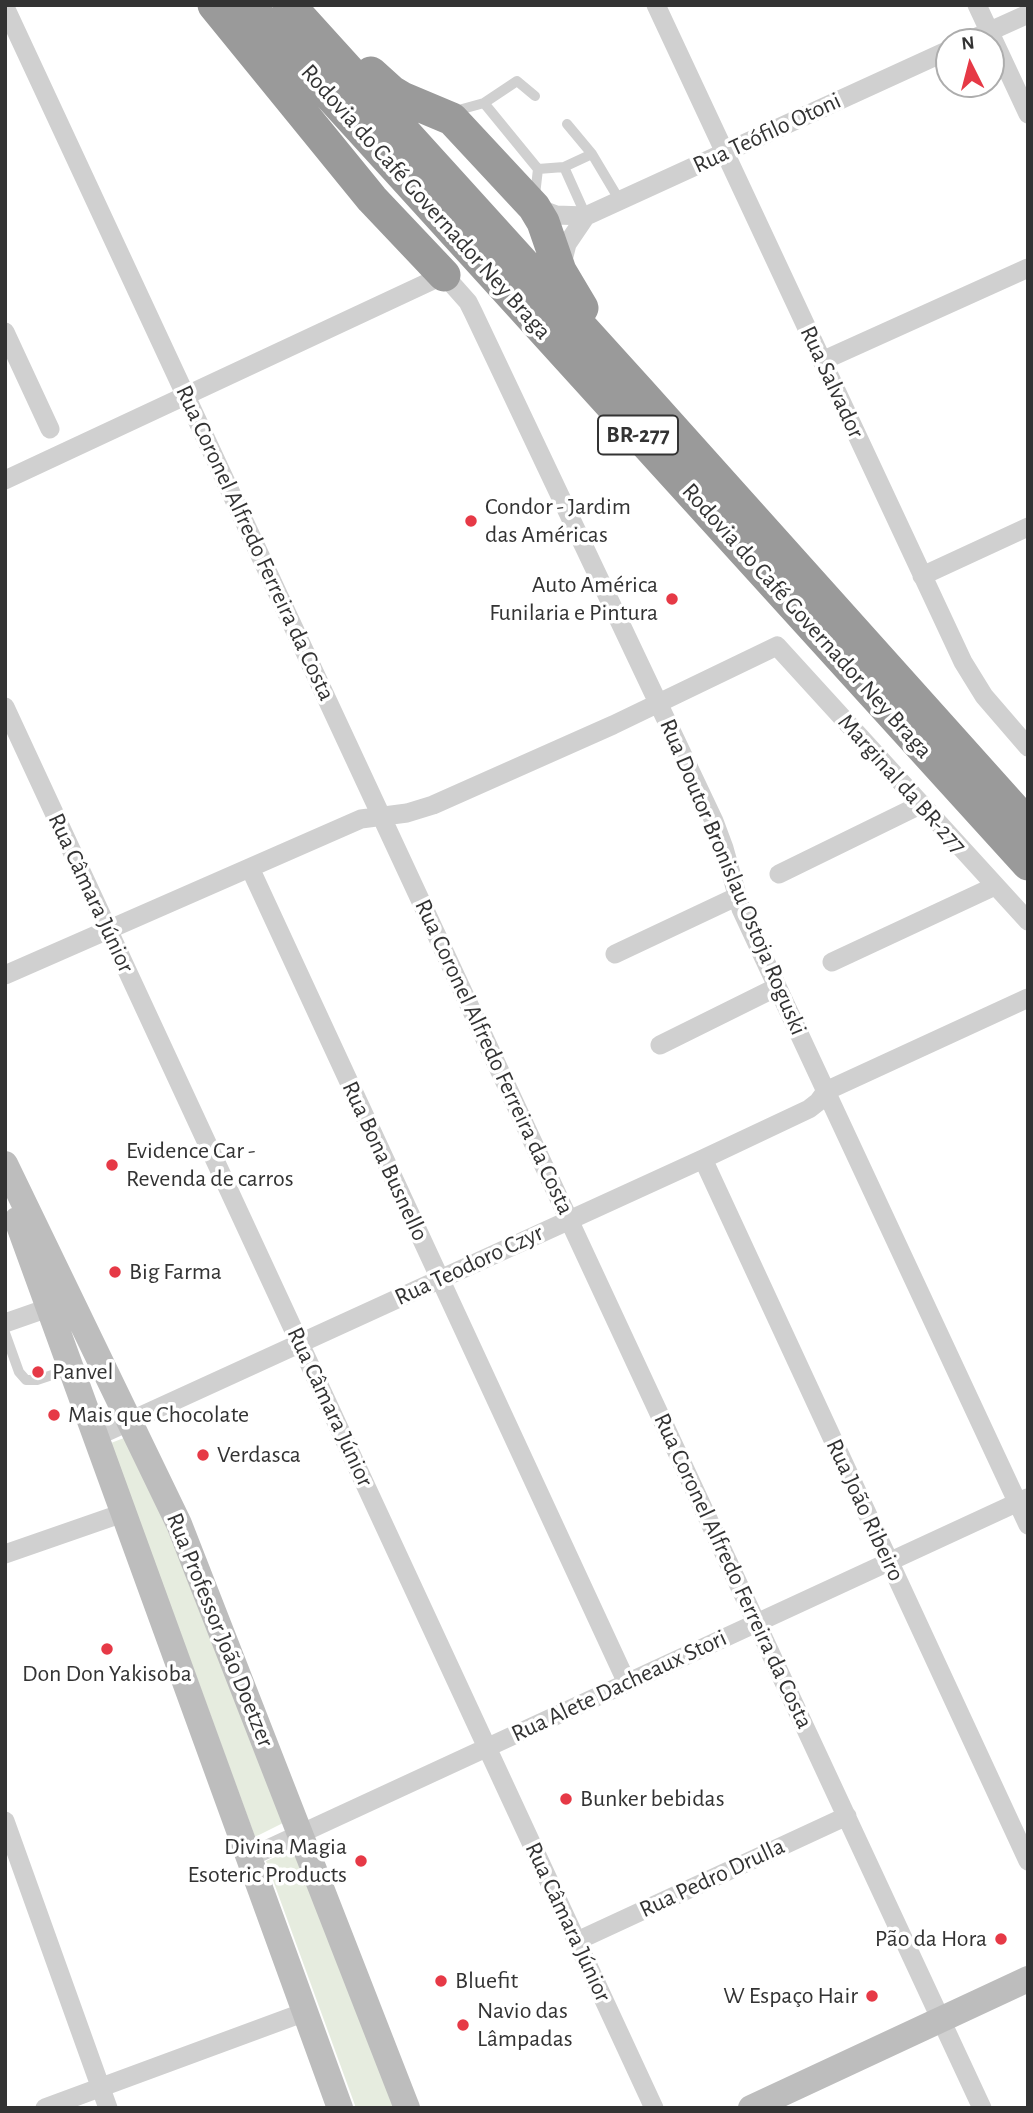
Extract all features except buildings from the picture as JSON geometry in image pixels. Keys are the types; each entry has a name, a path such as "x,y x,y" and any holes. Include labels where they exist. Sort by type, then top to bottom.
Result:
{"highway":[{"path":"214,5 372,199 444,275"},
{"name":"Rodovia do Café Governador Ney Braga","path":"248,5 1028,864"},
{"name":"Rodovia do Café Governador Ney Braga","path":"289,5 1028,825"},
{"path":"305,5 392,92 444,114 459,125 534,207 560,271 573,294 639,391"}],"main road":[{"name":"Rua Professor João Doetzer","path":"5,1164 131,1421 195,1560 408,2108"},
{"name":"Rua Professor João Doetzer","path":"5,1189 340,2108"},
{"path":"751,2108 1028,1979"}],"street":[{"name":"Rua Salvador","path":"656,5 922,576 972,677 998,713 1028,747"},
{"path":"977,5 987,28"},
{"name":"Rua Coronel Alfredo Ferreira da Costa","path":"5,7 982,2108"},
{"path":"998,28 1028,14"},
{"name":"Rua Teófilo Otoni","path":"534,207 556,215 586,216 935,56"},
{"path":"1005,66 1028,114"},
{"path":"560,271 567,244 586,216"},
{"path":"822,361 1028,268"},
{"path":"5,480 444,275"},
{"name":"Rua Doutor Bronislau Ostoja Roguski","path":"444,275 468,302 473,312 720,834 736,897 826,1091 1023,1500 1028,1525"},
{"path":"5,332 50,429"},
{"path":"922,576 1028,527"},
{"name":"Marginal da BR-277","path":"658,702 777,646 1028,922"},
{"path":"5,975 361,819 383,818 433,805 658,702"},
{"name":"Rua Câmara Júnior","path":"5,707 654,2108"},
{"path":"779,874 922,804"},
{"name":"Rua Bona Busnello","path":"250,868 626,1683"},
{"path":"832,961 995,886"},
{"path":"615,954 736,897"},
{"path":"660,1045 777,987"},
{"name":"Rua Teodoro Czyr","path":"95,1437 809,1109 826,1091 1028,998"},
{"name":"Rua João Ribeiro","path":"702,1159 1028,1861"},
{"path":"5,1323 48,1308"},
{"name":"Rua Alete Dacheaux Stori","path":"248,1858 1023,1500"},
{"path":"5,1554 123,1513"},
{"name":"Rua Pedro Drulla","path":"577,1941 847,1816"},
{"path":"5,1821 108,2108"},
{"path":"45,2108 305,2012"}],"lane":[{"path":"444,114 484,103 517,80 535,96"},
{"path":"484,103 538,169 534,207"},
{"path":"567,124 592,154 620,201"},
{"path":"538,169 564,167 592,154"},
{"path":"564,167 586,216"},
{"path":"5,1333 19,1372 26,1380 37,1380 71,1369"}],"shaded area":[{"path":"129,1436 287,1821 255,1837 111,1443"},
{"path":"294,1849 399,2108 356,2108 266,1861"}],"place":[{"name":"Condor - Jardim das Américas","path":"471,521"},
{"name":"Auto América Funilaria e Pintura","path":"672,599"},
{"name":"Evidence Car - Revenda de carros","path":"112,1165"},
{"name":"Big Farma","path":"115,1272"},
{"name":"Panvel","path":"38,1372"},
{"name":"Mais que Chocolate","path":"54,1415"},
{"name":"Verdasca","path":"203,1455"},
{"name":"Don Don Yakisoba","path":"107,1649"},
{"name":"Bunker bebidas","path":"566,1799"},
{"name":"Divina Magia Esoteric Products","path":"361,1861"},
{"name":"Pão da Hora","path":"1001,1939"},
{"name":"Bluefit","path":"441,1981"},
{"name":"W Espaço Hair","path":"872,1996"},
{"name":"Navio das Lâmpadas","path":"463,2025"}]}
